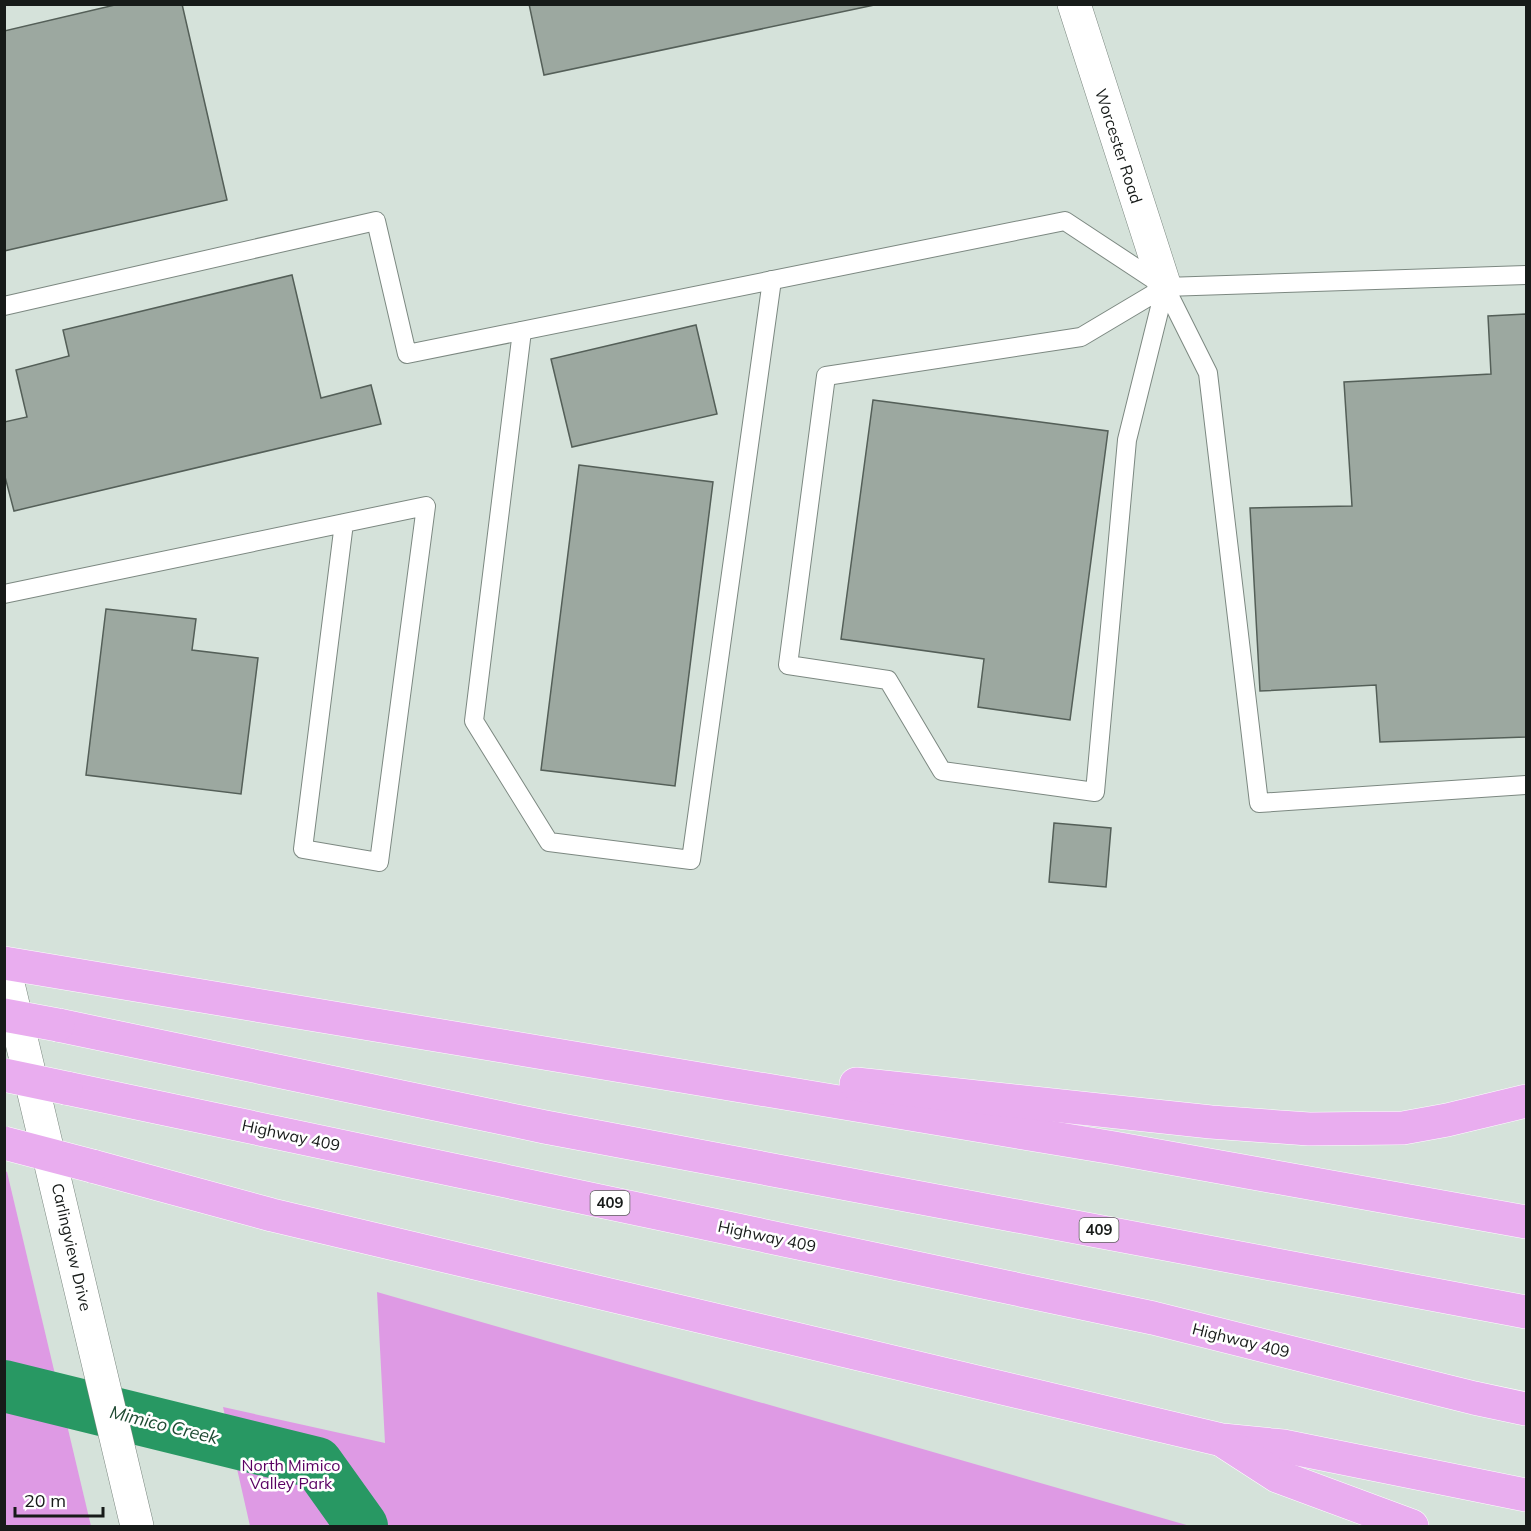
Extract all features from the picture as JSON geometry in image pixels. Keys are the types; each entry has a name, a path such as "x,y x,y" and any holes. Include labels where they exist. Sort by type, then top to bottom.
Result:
{"highway":[{"path":"4,963 1114,1148 1527,1222"},
{"name":"409","path":"4,1015 545,1126 1527,1312"},
{"path":"522,1049 1211,1122 1309,1129 1403,1128 1527,1101"},
{"name":"Highway 409","path":"4,1075 1153,1318 1474,1398 1527,1409"},
{"path":"4,1143 272,1215 1222,1440 1283,1446 1527,1495"},
{"path":"1222,1440 1277,1476 1413,1527"}],"main road":[{"name":"Worcester Road","path":"1074,4 1165,287"},
{"name":"Carlingview Drive","path":"4,967 86,1304 137,1527"}],"lane":[{"path":"4,306 376,221 407,354 1065,221 1165,287 1208,373 1258,803 1527,785"},
{"path":"1165,287 1126,440 1095,792 942,771 888,681 788,665 826,376 1081,337 1165,287 1527,275"},
{"path":"522,331 474,721 549,842 691,860 771,280"},
{"path":"4,594 344,523 426,506 379,862 303,849 344,523"}],"green space":[{"path":"5,1171 7,1172 91,1526 5,1526"},
{"name":"North Mimico Valley Park","path":"377,1292 1190,1526 250,1526 223,1407 385,1443"}],"building":[{"path":"119,4 182,4 227,200 4,251 4,31"},
{"path":"529,4 879,4 544,75"},
{"path":"292,275 321,398 371,385 381,424 14,511 4,473 4,422 27,417 16,370 69,356 63,330"},
{"path":"1526,314 1526,737 1380,742 1376,685 1260,691 1250,508 1352,506 1344,382 1491,374 1488,316"},
{"path":"696,325 717,414 572,447 551,359"},
{"path":"873,400 1108,431 1070,720 978,707 984,659 841,639"},
{"path":"579,465 713,482 675,786 541,770"},
{"path":"106,609 196,619 192,650 258,658 241,794 86,775"},
{"path":"1054,823 1111,828 1106,887 1049,882"}],"waterway":[{"name":"Mimico Creek","path":"4,1386 317,1463 362,1526"}]}
